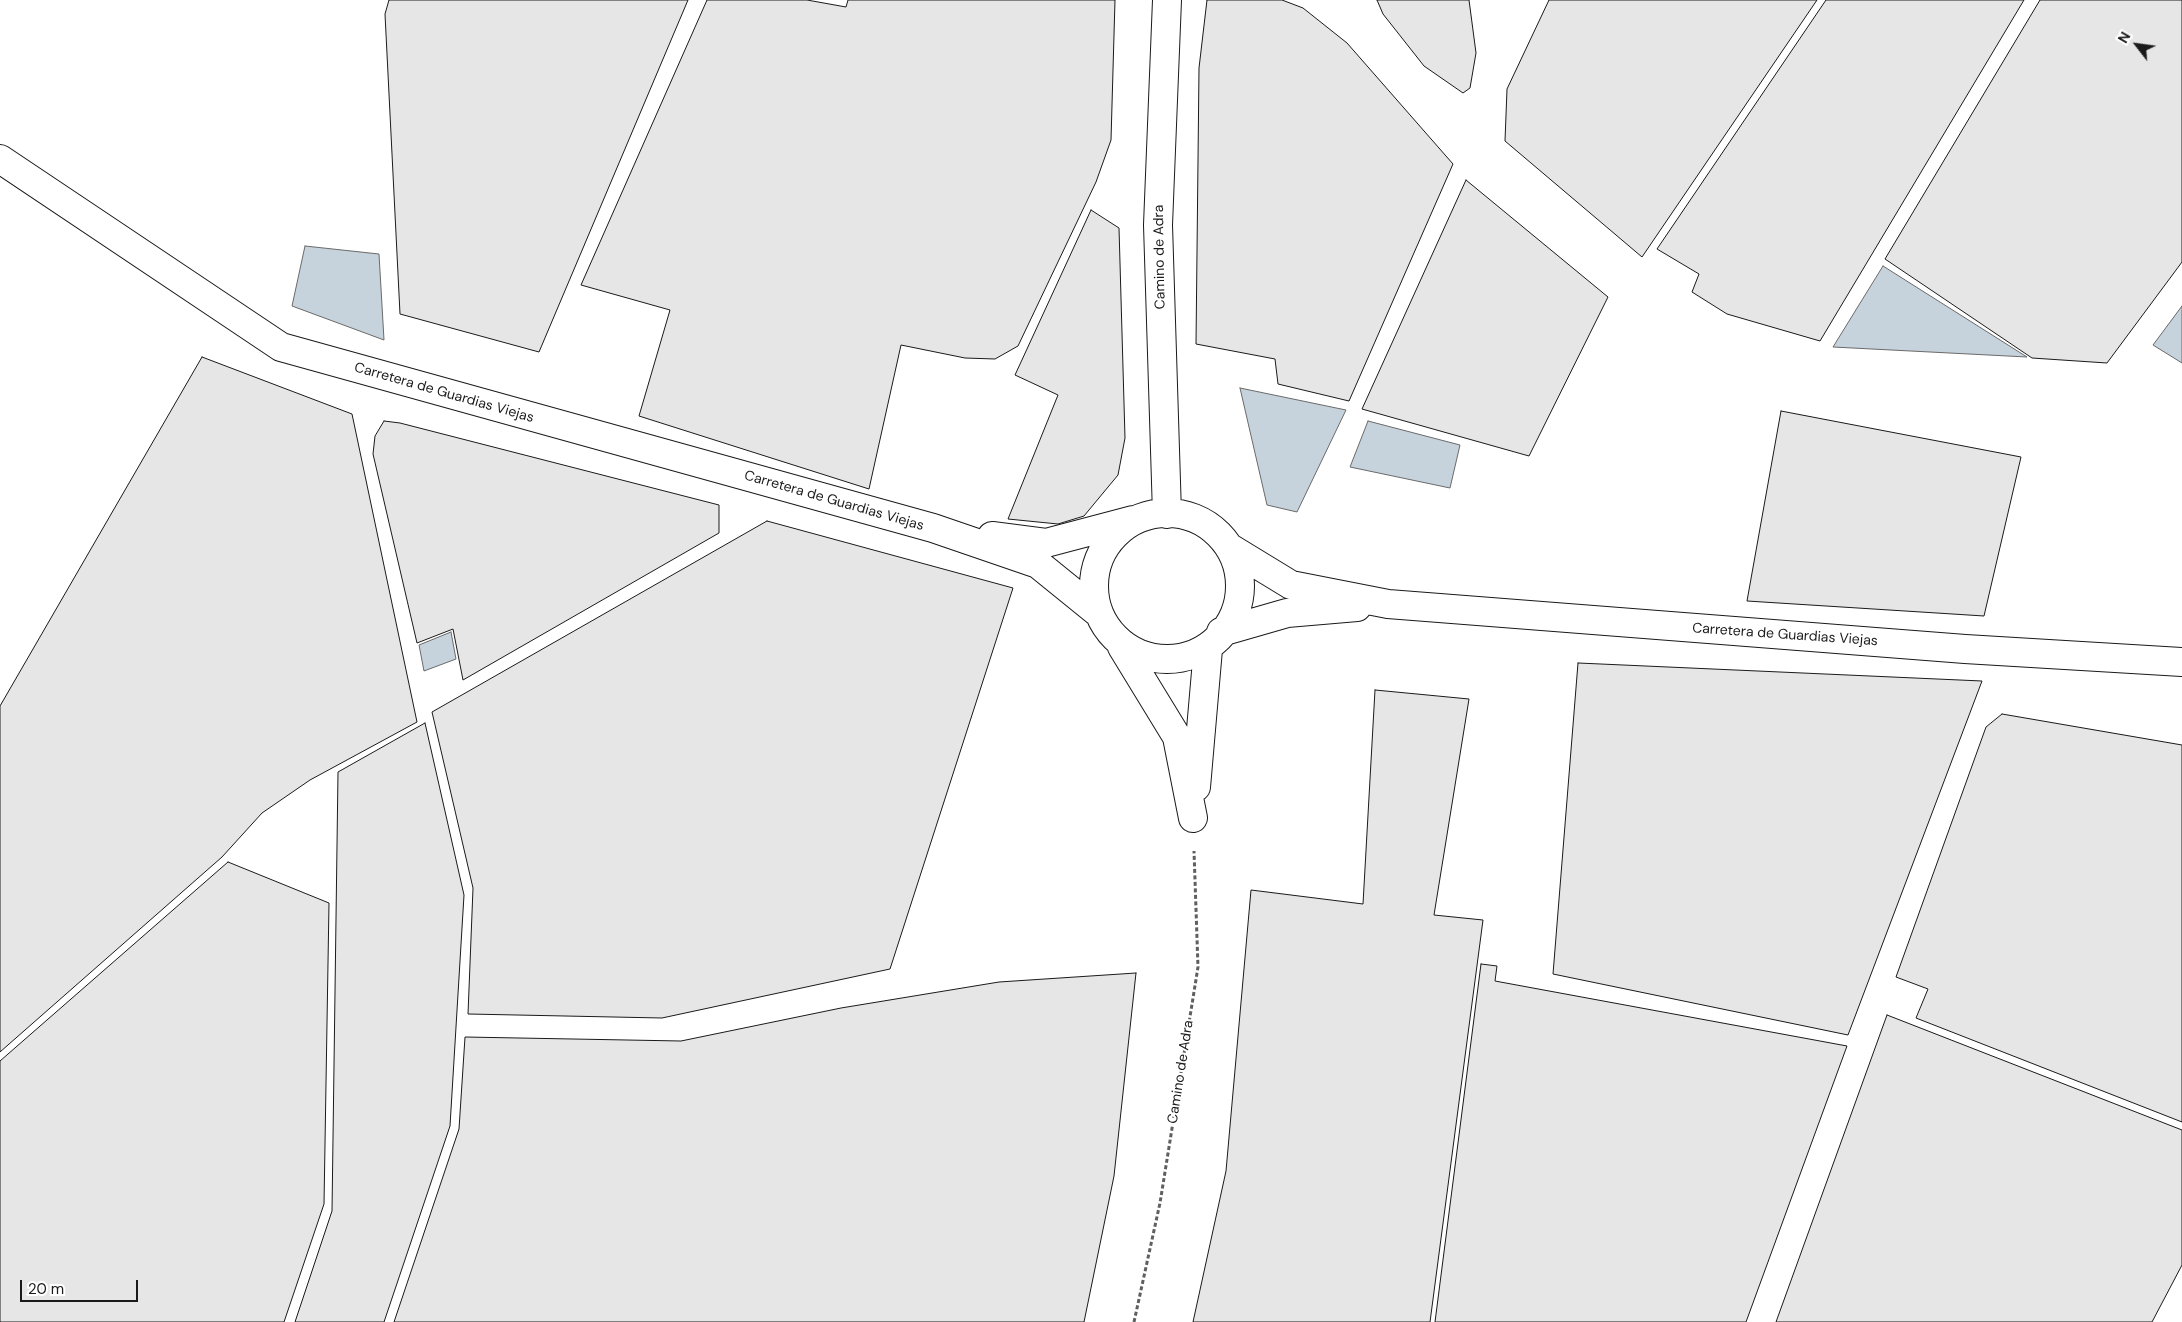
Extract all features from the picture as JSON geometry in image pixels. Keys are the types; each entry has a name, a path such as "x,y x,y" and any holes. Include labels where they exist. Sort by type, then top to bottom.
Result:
{"street":[{"name":"Camino de Adra","path":"1167,0 1158,225 1167,514"},
{"name":"Carretera de Guardias Viejas","path":"0,159 281,347 933,528 1038,564 1096,611"},
{"path":"1178,513 1211,526 1232,549 1242,581 1237,611 1215,640 1193,818 1177,738 1122,647 1096,611 1093,579 1102,550 1135,519 1178,513"},
{"name":"Carretera de Guardias Viejas","path":"933,528 1046,543 1135,519"},
{"name":"Carretera de Guardias Viejas","path":"1232,549 1291,585 1388,604 1965,649 2182,662"},
{"name":"Carretera de Guardias Viejas","path":"1215,640 1287,613 1388,604"},
{"path":"1122,647 1164,661 1215,640"}],"path":[{"name":"Camino de Adra","path":"1134,1322 1160,1203 1198,967 1193,818"}],"shaded area":[{"path":"305,246 379,254 384,340 292,306"},
{"path":"1883,266 2027,357 1833,347"},
{"path":"2182,306 2182,363 2153,345"},
{"path":"1240,388 1346,410 1297,512 1267,505"},
{"path":"1368,421 1460,445 1450,488 1350,467"},
{"path":"451,632 456,659 424,671 419,645"}],"building":[{"path":"389,0 688,0 539,352 400,314 385,14"},
{"path":"707,0 807,0 846,7 848,0 1115,0 1111,140 1096,182 1018,346 995,359 965,358 901,345 869,489 639,416 670,310 581,285"},
{"path":"1207,0 1282,0 1303,8 1347,43 1453,164 1349,401 1278,384 1275,359 1196,344 1199,68"},
{"path":"1377,0 1469,0 1476,53 1470,88 1463,93 1424,66 1383,14"},
{"path":"1549,0 1817,0 1642,257 1505,141 1507,89"},
{"path":"1826,0 2024,0 1820,341 1727,314 1692,292 1699,274 1657,249"},
{"path":"2040,0 2182,0 2182,262 2107,363 2032,358 1885,259"},
{"path":"1466,180 1608,297 1529,456 1362,409"},
{"path":"1091,210 1119,228 1125,438 1118,475 1084,516 1058,524 1008,519 1058,395 1015,375"},
{"path":"202,357 352,414 417,722 310,780 262,813 222,857 0,1052 0,706"},
{"path":"1781,411 2021,457 1984,616 1747,601"},
{"path":"384,421 400,423 719,505 719,533 463,680 453,629 417,643 373,454 375,436"},
{"path":"767,521 1013,588 890,969 662,1018 468,1014 473,888 432,712"},
{"path":"1578,663 1982,681 1848,1035 1553,974"},
{"path":"1375,690 1469,699 1434,915 1483,920 1430,1322 1193,1322 1226,1171 1251,890 1363,904"},
{"path":"2002,714 2182,745 2182,1122 1916,1018 1928,989 1896,977 1986,727"},
{"path":"425,723 464,895 450,1126 384,1322 295,1322 332,1211 338,772"},
{"path":"228,862 329,903 324,1204 284,1322 0,1322 0,1061"},
{"path":"1481,964 1497,966 1495,981 1847,1046 1746,1322 1435,1322"},
{"path":"1136,973 1114,1176 1084,1322 394,1322 459,1129 465,1037 681,1041 841,1008 999,982"},
{"path":"1887,1015 2182,1130 2182,1265 2152,1322 1776,1322"}]}
